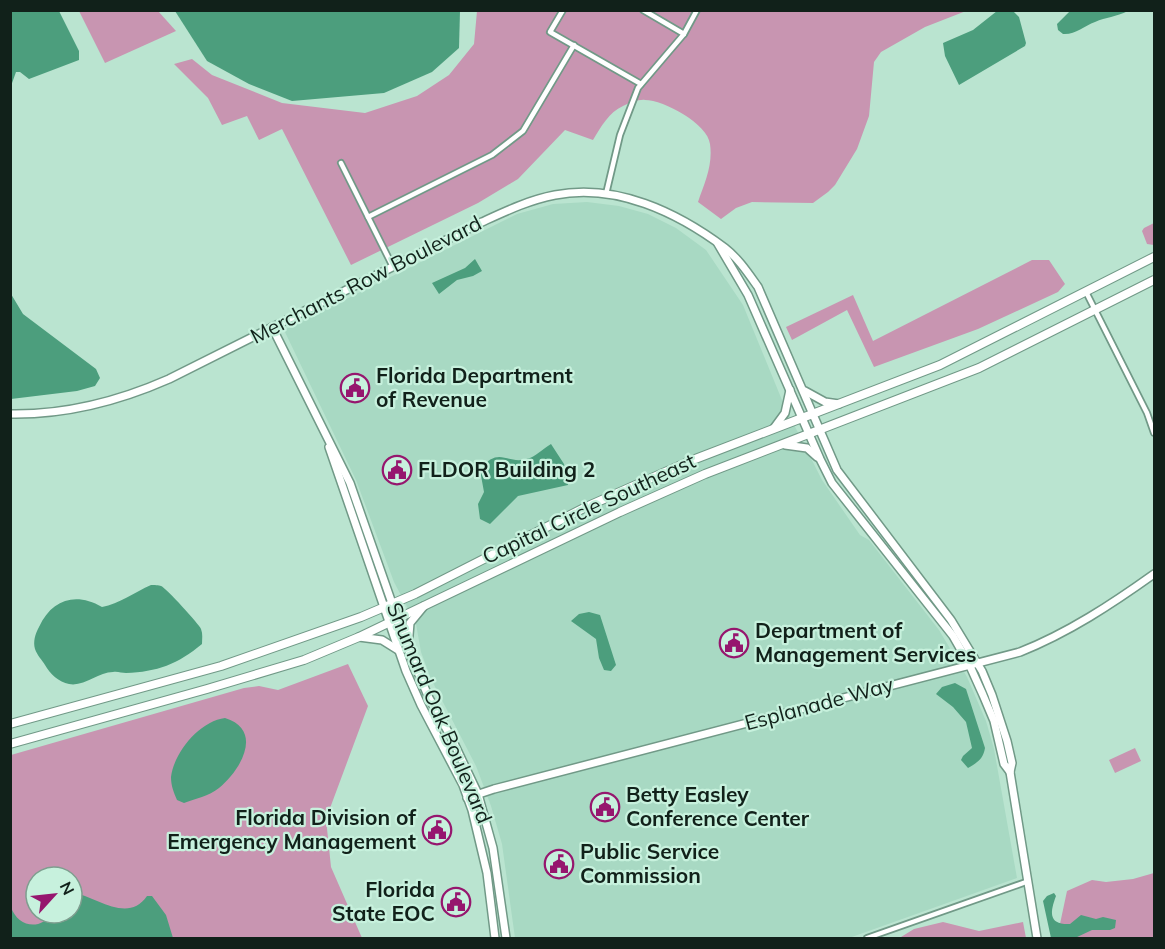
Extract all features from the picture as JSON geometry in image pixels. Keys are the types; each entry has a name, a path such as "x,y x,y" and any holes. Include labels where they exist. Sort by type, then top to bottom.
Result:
{"main road":[{"name":"Capital Circle Southeast","path":"10,724 221,666 389,606 586,507 690,461 940,366 1155,258"},
{"name":"Capital Circle Southeast","path":"10,744 196,693 304,660 359,637 620,512 705,474 785,445 979,368 1155,280"}],"street":[{"path":"563,10 550,32 641,84"},
{"path":"643,10 684,34"},
{"path":"606,194 620,135 641,84 684,34 697,10"},
{"path":"368,217 492,155 509,143 523,131 533,116 574,45"},
{"path":"341,163 393,267"},
{"name":"Merchants Row Boulevard","path":"10,414 51,413 110,401 138,392 482,222 534,200 581,192 616,194 664,211 718,244 734,257 758,286 837,470 951,620 1001,720 1012,763 1010,772 1037,939"},
{"name":"Merchants Row Boulevard","path":"718,244 748,295 820,459 840,493 936,612 973,663"},
{"path":"1086,292 1155,433"},
{"name":"Shumard Oak Boulevard","path":"272,327 350,483 389,606 399,651 421,705 463,784 476,823 488,873 495,939"},
{"path":"802,389 817,399 839,404"},
{"path":"774,428 785,413 790,390"},
{"path":"785,445 807,448 820,459"},
{"path":"871,532 878,526"},
{"name":"Esplanade Way","path":"467,798 973,663 1003,657 1040,644 1086,619 1155,574"},
{"path":"408,649 410,623 424,606"},
{"name":"Shumard Oak Boulevard","path":"393,620 429,698 451,737 478,794 493,848 506,939"},
{"path":"359,637 382,640 399,651"},
{"path":"441,743 451,737"},
{"path":"867,939 1026,882"}],"shaded area":[{"path":"11,10 59,11 79,51 79,60 29,79 20,72 16,72 11,86"},
{"path":"79,11 158,11 176,31 105,63"},
{"path":"175,11 460,11 459,48 432,72 384,93 292,101 249,84 207,61"},
{"path":"477,11 966,11 925,27 881,52 874,62 869,116 857,149 835,185 813,203 752,202 736,208 721,219 698,202 706,180 711,152 707,136 694,121 684,114 663,104 640,100 614,112 593,140 565,130 518,179 478,203 351,265 282,129 259,140 247,116 222,125 208,98 174,64 192,59 212,75 282,103 365,113 417,96 449,75 474,44"},
{"path":"997,11 1013,11 1019,17 1025,46 959,85 945,56 943,43 973,30"},
{"path":"1070,11 1128,11 1099,20 1072,33 1063,34 1058,30 1057,24"},
{"path":"587,202 619,206 648,214 676,228 706,250 743,305 784,405 822,480 860,535 869,540 939,630 967,677 986,721 994,749 1017,878 849,938 515,938 502,844 476,766 431,679 421,652 416,624 394,582 356,480 284,330 517,214 553,204"},
{"path":"1154,223 1154,245 1147,244 1142,231"},
{"path":"475,259 482,271 457,280 439,294 432,283 465,268"},
{"path":"1032,260 1049,260 1065,284 1058,292 978,329 874,367 847,310 792,340 786,327 853,295 873,341"},
{"path":"11,294 23,314 96,369 100,378 95,386 77,391 11,399"},
{"path":"551,444 564,464 568,485 518,496 490,524 480,519 478,504 484,492 480,470 492,459 498,457 527,459"},
{"path":"151,585 164,588 195,621 202,631 202,644 167,666 137,672 107,673 75,684 65,683 49,671 34,644 44,617 58,604 74,599 92,602 102,607 121,601"},
{"path":"589,612 600,615 616,665 611,671 604,670 599,658 596,639 571,621 579,614"},
{"path":"348,664 368,706 326,819 331,867 362,938 11,938 11,755 244,688 259,686 278,690"},
{"path":"955,683 966,689 985,748 979,760 968,768 961,760 972,748 966,722 953,707 936,694 942,687"},
{"path":"225,718 237,724 244,731 245,751 241,761 235,771 215,791 184,803 177,800 171,777 177,758 198,731 216,720"},
{"path":"1135,748 1141,761 1115,773 1109,760"},
{"path":"1154,873 1154,938 1057,938 1067,891 1092,880 1106,882 1133,879"},
{"path":"1054,893 1056,896 1052,916 1054,920 1070,924 1081,915 1096,919 1103,917 1116,920 1115,928 1092,930 1075,938 1051,938 1043,901"},
{"path":"84,896 122,908 131,908 147,896 152,896 166,915 173,938 11,938 11,907 18,919 24,925 84,925"},
{"path":"943,922 979,931 1023,922 1026,938 891,938 901,937 914,929"}],"place":[{"name":"Florida Department of Revenue","path":"355,388"},
{"name":"FLDOR Building 2","path":"397,470"},
{"name":"Department of Management Services","path":"734,643"},
{"name":"Betty Easley Conference Center","path":"605,807"},
{"name":"Florida Division of Emergency Management","path":"437,830"},
{"name":"Public Service Commission","path":"559,864"},
{"name":"Florida State EOC","path":"456,902"}]}
